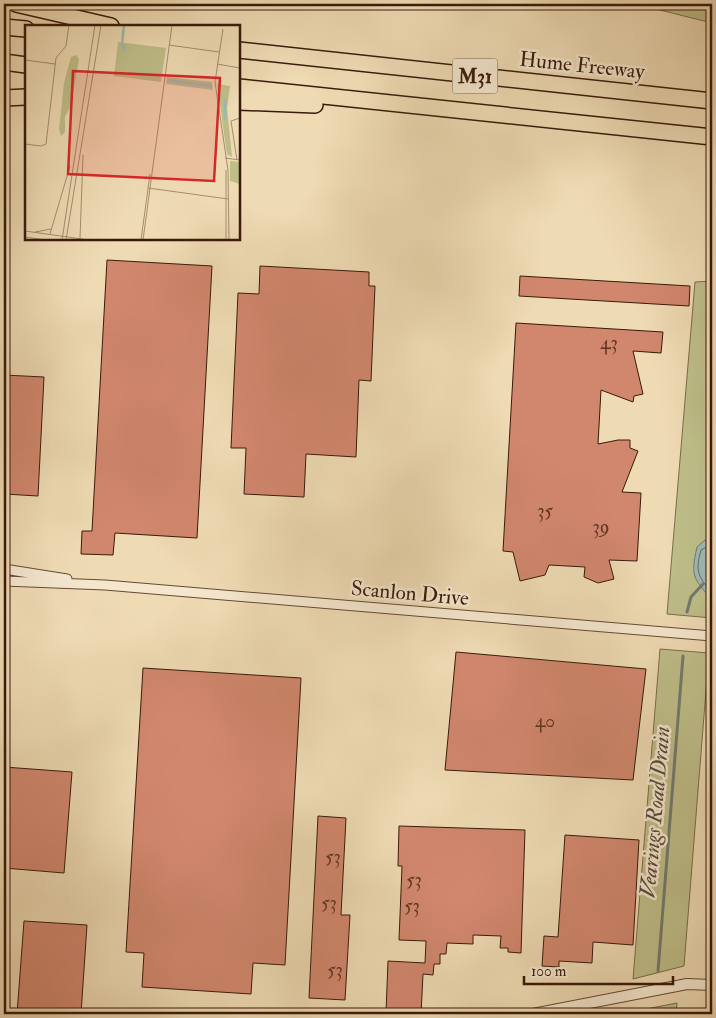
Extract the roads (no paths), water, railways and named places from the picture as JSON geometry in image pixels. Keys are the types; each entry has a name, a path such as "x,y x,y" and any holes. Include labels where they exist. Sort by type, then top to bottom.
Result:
{"highway":[{"path":"16,4 107,25"},
{"path":"4,27 25,30"},
{"name":"Hume Freeway","path":"240,50 712,100"},
{"path":"4,62 25,65"},
{"name":"M31","path":"240,87 712,137"},
{"path":"4,98 25,98"},
{"path":"240,102 431,108"}],"street":[{"name":"Scanlon Drive","path":"4,569 104,585"},
{"name":"Scanlon Drive","path":"4,581 104,585 712,636"},
{"path":"533,1014 682,985 712,985"}],"water":[{"path":"708,296 712,296 712,367 708,342"},
{"path":"712,539 712,600 697,582 694,565 697,547 705,540"}],"waterway":[{"name":"Vearings Road Drain","path":"687,612 691,597 703,584"},
{"name":"Vearings Road Drain","path":"658,971 683,656"}]}
